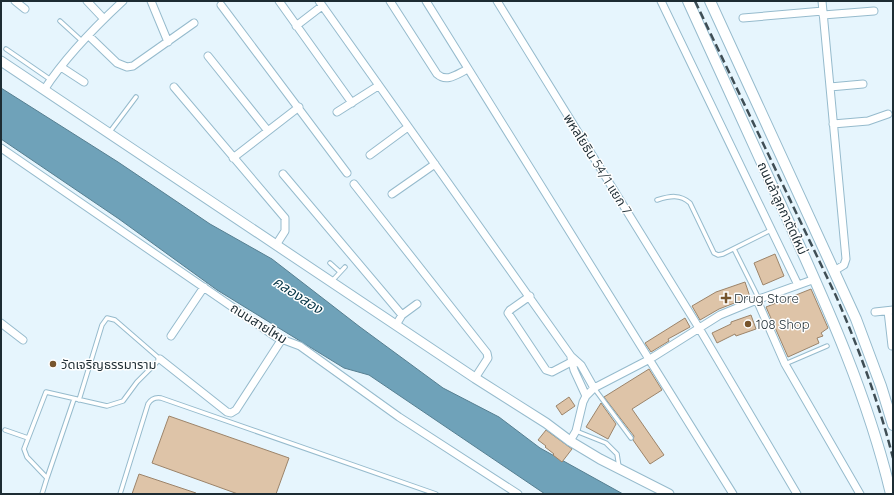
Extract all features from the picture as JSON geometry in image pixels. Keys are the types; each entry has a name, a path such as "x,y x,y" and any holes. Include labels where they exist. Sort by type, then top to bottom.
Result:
{"main road":[{"name":"ถนนลำลูกกาตัดใหม่","path":"688,1 815,279 846,351 870,419 891,494"},
{"name":"ถนนลำลูกกาตัดใหม่","path":"710,1 856,319 892,420"}],"street":[{"path":"15,1 25,9"},
{"path":"87,1 104,19"},
{"path":"44,90 61,67 83,42 123,1"},
{"path":"151,1 168,42"},
{"path":"280,1 296,26 352,103"},
{"path":"390,1 437,74 442,78 448,78 468,69"},
{"path":"426,1 733,494"},
{"name":"พหลโยธิน 54/1 แยก 7","path":"497,1 699,328 797,494"},
{"path":"661,1 798,285"},
{"path":"822,1 846,259 844,265 834,272"},
{"path":"296,26 321,4 378,86 530,296 573,359 581,365 594,388"},
{"path":"221,5 348,173"},
{"path":"744,18 874,11"},
{"path":"89,36 118,63 127,67 133,66 194,23"},
{"path":"208,56 268,131"},
{"path":"1,61 475,378 546,423 570,441 669,494"},
{"path":"61,67 84,82"},
{"path":"830,86 863,84"},
{"path":"337,112 378,86"},
{"path":"174,87 285,218 286,231 276,245"},
{"path":"233,158 299,107"},
{"path":"833,124 868,121 888,114"},
{"path":"370,155 408,127"},
{"name":"ถนนสายไหม","path":"1,148 276,337 300,346 399,417 518,494"},
{"path":"392,194 434,164"},
{"path":"283,174 402,315"},
{"path":"354,184 487,353 488,358 475,378"},
{"path":"570,441 576,430 583,402 586,396 594,388 650,359 720,315 815,279"},
{"path":"171,336 204,288"},
{"path":"530,296 510,310 508,314 509,316 546,370 552,372 573,359"},
{"path":"758,300 785,364 860,494"},
{"path":"396,325 402,315 417,304"},
{"path":"875,312 890,311 892,346"},
{"path":"1,323 23,340"},
{"path":"160,359 227,412 231,413 236,410 282,339"},
{"path":"573,359 574,370 586,396"}],"lane":[{"path":"60,21 83,42"},
{"path":"6,49 51,80"},
{"path":"109,133 136,97"},
{"path":"658,200 669,196 677,196 686,199 690,203 714,253 718,255 734,249 772,229"},
{"path":"734,249 758,300"},
{"path":"330,263 340,272"},
{"path":"332,282 345,267"},
{"path":"42,494 77,399 102,325 107,318 115,320 160,359 138,382 123,401 107,406 77,399 46,392 24,449 27,457 47,478"},
{"path":"785,364 827,346"},
{"path":"594,388 631,438"},
{"path":"120,494 148,404 156,398 161,398 436,494"},
{"path":"5,430 28,438"},
{"path":"576,430 606,443 612,448 617,454 619,468"}],"water":[{"name":"คลองสอง","path":"1,88 118,162 210,224 272,259 360,327 443,388 499,417 540,448 623,494 545,494 369,375 344,368 217,290 119,219 1,139"}],"building":[{"path":"775,254 784,276 763,285 754,263"},
{"path":"745,282 750,297 719,309 700,320 692,306 716,292"},
{"path":"811,289 828,328 821,333 823,336 817,338 819,343 788,357 766,307"},
{"path":"751,315 756,329 736,336 735,334 717,343 712,333 731,324 731,322"},
{"path":"685,318 690,327 668,339 669,341 651,352 645,343"},
{"path":"649,369 662,390 632,409 664,455 650,464 633,440 634,436 604,397"},
{"path":"569,397 575,406 562,415 556,406"},
{"path":"601,403 616,424 608,439 586,427"},
{"path":"169,416 289,458 276,494 238,494 152,463"},
{"path":"546,430 572,449 562,462 538,440"},
{"path":"139,474 196,493 196,494 132,494"}],"railway":[{"path":"695,1 836,296 868,376 893,458"}],"place":[{"name":"Drug Store","path":"726,298"},
{"name":"108 Shop","path":"748,324"},
{"name":"วัดเจริญธรรมาราม","path":"53,364"}]}
